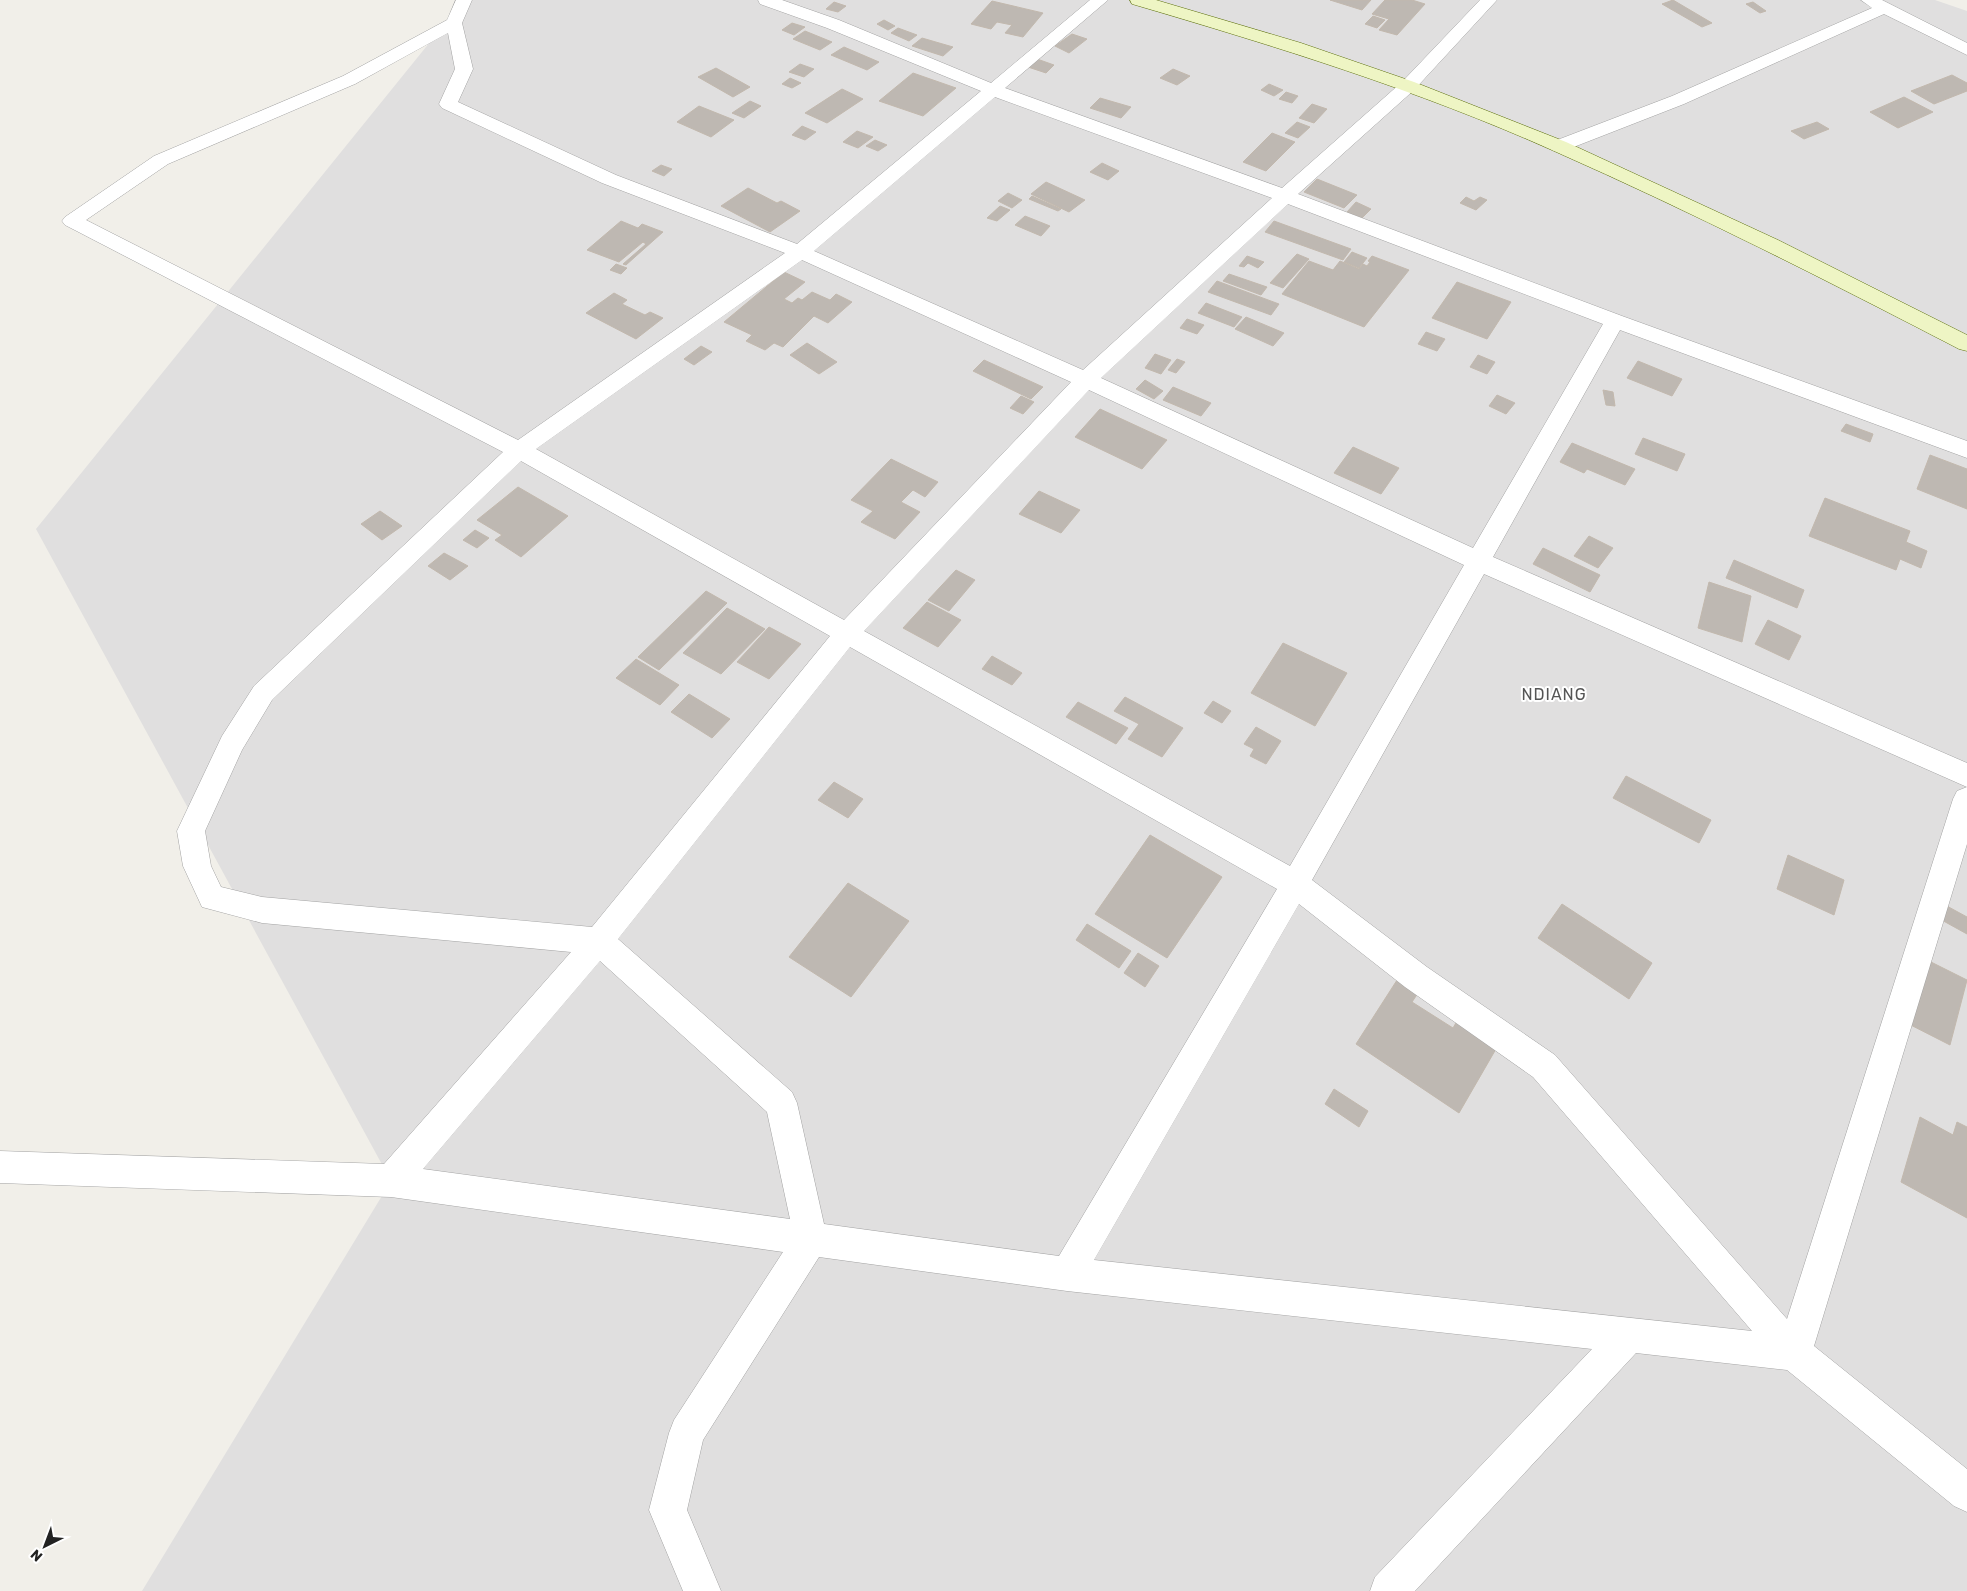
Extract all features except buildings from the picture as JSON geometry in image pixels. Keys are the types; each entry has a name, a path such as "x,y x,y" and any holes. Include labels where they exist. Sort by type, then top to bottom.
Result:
{"main road":[{"path":"1138,0 1295,47 1408,86 1559,146 1771,244 1965,341"}],"street":[{"path":"464,0 454,23 464,69 448,104 608,179 800,252 1086,380 1478,562 1967,775"},
{"path":"767,0 833,24 993,90 1285,196 1615,321 1967,450"},
{"path":"702,1591 668,1510 687,1433 811,1239 781,1103 599,941 262,910 212,898 197,866 191,830 230,744 263,693 519,450 800,252 1100,0"},
{"path":"391,1181 599,941 846,634 1086,380 1285,196 1408,86 1488,0"},
{"path":"1869,0 1967,50"},
{"path":"1559,146 1678,100 1885,8"},
{"path":"454,23 349,80 161,160 72,221 519,450 1295,884 1416,978 1544,1066 1794,1353 1967,1493"},
{"path":"1066,1274 1295,884 1615,321"},
{"path":"1794,1353 1967,798"},
{"path":"0,1167 391,1181 1066,1274 1794,1353"},
{"path":"1389,1591 1629,1336"}],"shaded area":[{"path":"464,0 1935,0 1967,11 1967,1591 142,1591 391,1181 36,529"}],"district":[{"name":"NDIANG","path":"1554,694"}]}
